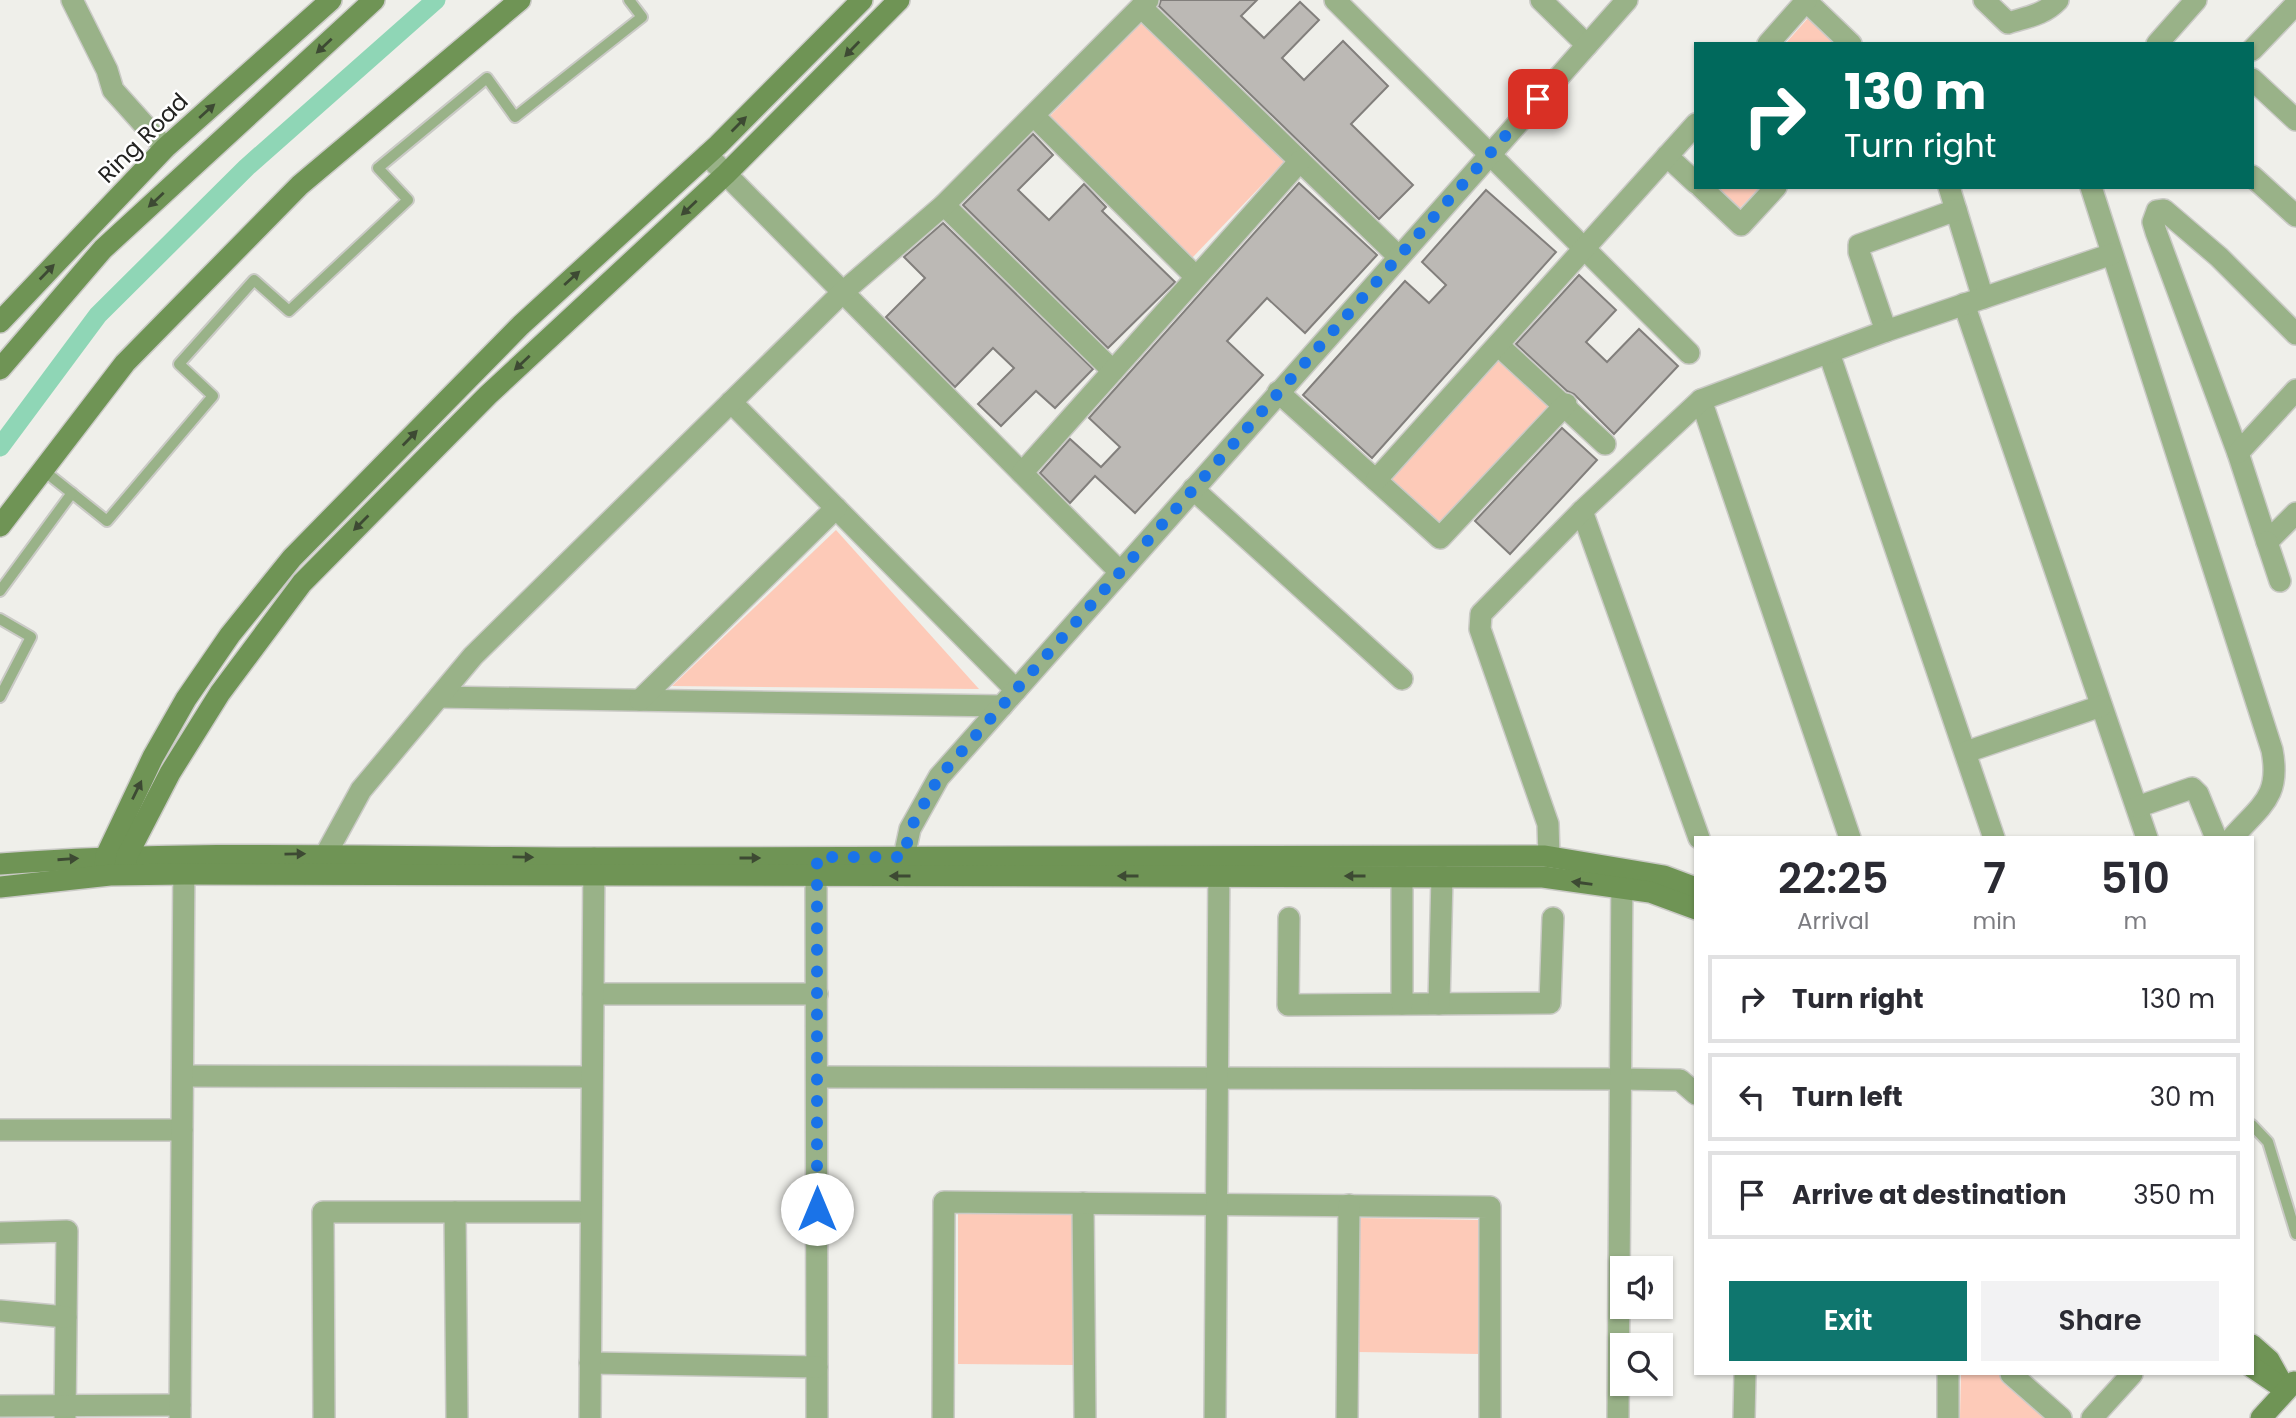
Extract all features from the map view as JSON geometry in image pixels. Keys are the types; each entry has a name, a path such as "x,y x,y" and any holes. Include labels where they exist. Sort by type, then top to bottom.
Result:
{"street":[{"path":"72,0 107,70 113,90 165,148"},
{"name":"Ring Road","path":"0,322 165,148 331,0"},
{"path":"0,369 103,249 374,0"},
{"path":"0,526 125,363 300,185 520,0"},
{"path":"115,866 153,757 186,699 230,635 275,578 521,325 707,155 862,0"},
{"path":"0,887 115,866 220,693 293,595 488,395 726,174 899,0"},
{"path":"1335,0 1689,353"},
{"path":"1541,0 1587,45"},
{"path":"904,857 910,829 939,777 1627,0"},
{"path":"1984,0 2008,23 2050,9 2058,0"},
{"path":"2159,42 2196,0"},
{"path":"1770,42 1806,1 1849,42"},
{"path":"326,854 361,790 491,638 843,292 944,205 1144,4 1398,256"},
{"path":"2254,48 2296,4"},
{"path":"2254,81 2296,120"},
{"path":"1034,116 1196,277"},
{"path":"1376,480 1694,126"},
{"path":"707,155 1120,572"},
{"path":"1667,156 1694,181"},
{"path":"1022,473 1300,161"},
{"path":"2254,178 2296,216"},
{"path":"1703,189 1741,225 1774,189"},
{"path":"1951,189 1974,301 2101,706 2146,836"},
{"path":"2092,189 2272,750 2276,782 2269,796 2234,836"},
{"path":"944,205 1113,371"},
{"path":"1886,331 1859,245 1956,210"},
{"path":"2280,581 2238,453 2156,232 2153,222 2157,211 2164,210 2219,257 2296,334"},
{"path":"1549,857 1548,824 1478,622 1481,614 1582,511 1701,400 1886,331 2112,254"},
{"path":"1498,345 1566,404 1605,444"},
{"path":"1829,353 1993,836"},
{"path":"469,377 488,395"},
{"path":"2238,453 2296,390"},
{"path":"1278,392 1440,538 1566,404"},
{"path":"1701,400 1849,836"},
{"path":"731,402 836,508 1009,698"},
{"path":"438,409 456,427"},
{"path":"1193,489 1402,679"},
{"path":"640,700 836,508"},
{"path":"1582,511 1698,836"},
{"path":"2267,542 2296,513"},
{"path":"275,578 293,595"},
{"path":"439,697 640,700 1009,698"},
{"path":"1966,752 2101,706"},
{"path":"2137,807 2192,788 2198,794 2215,836"},
{"path":"184,864 326,854 594,867"},
{"path":"816,867 904,857 1218,866 1402,876 1622,879 1664,876 1694,887"},
{"path":"0,864 1218,866 1549,857 1622,879 1694,908"},
{"path":"0,1406 65,1412 180,1411 184,864"},
{"path":"1215,1418 1218,866"},
{"path":"590,1418 594,867"},
{"path":"816,867 817,1418"},
{"path":"1402,876 1402,1004"},
{"path":"1439,1004 1442,876"},
{"path":"1618,1418 1622,879"},
{"path":"1289,918 1288,1005 1550,1003 1553,918"},
{"path":"593,994 817,994"},
{"path":"183,1076 592,1077"},
{"path":"817,1077 1680,1080 1694,1092"},
{"path":"0,1130 182,1130"},
{"path":"943,1418 944,1202 1490,1207 1490,1418"},
{"path":"1083,1203 1085,1418"},
{"path":"1347,1418 1349,1205"},
{"path":"324,1418 323,1212 591,1212"},
{"path":"454,1212 457,1418"},
{"path":"0,1233 67,1231 65,1412"},
{"path":"0,1311 66,1317"},
{"path":"2254,1347 2290,1385"},
{"path":"590,1363 817,1367"},
{"path":"2261,1418 2290,1385 2296,1364"},
{"path":"2254,1368 2290,1385"},
{"path":"1744,1418 1745,1375"},
{"path":"1948,1375 1948,1418"},
{"path":"2012,1375 2061,1418"},
{"path":"2092,1418 2131,1375"}],"lane":[{"path":"43,470 107,521 214,396 179,364 254,280 289,311 408,200 378,168 487,78 514,117 642,18 629,0"},
{"path":"0,591 72,493"},
{"path":"0,619 31,637 0,697"},
{"path":"2254,1127 2268,1142 2296,1234"}],"shaded area":[{"path":"1809,17 1836,42 1787,42"},
{"path":"1142,22 1285,161 1192,258 1048,118"},
{"path":"1718,189 1758,189 1739,209"},
{"path":"1500,358 1551,405 1440,527 1389,480"},
{"path":"836,530 979,689 672,686"},
{"path":"958,1212 1075,1213 1074,1365 958,1364"},
{"path":"1360,1218 1481,1220 1479,1354 1358,1352"},
{"path":"1961,1375 1999,1375 2049,1418 1960,1418"}],"building":[{"path":"1161,0 1257,0 1241,16 1264,38 1300,2 1319,20 1282,58 1304,80 1343,41 1388,86 1351,124 1413,185 1379,219 1159,6"},
{"path":"1033,134 1053,155 1018,190 1049,220 1084,184 1106,207 1102,211 1175,282 1108,348 963,205"},
{"path":"1299,183 1377,255 1305,333 1267,298 1227,341 1263,375 1135,513 1095,476 1070,503 1040,473 1070,439 1101,467 1120,447 1089,418"},
{"path":"1486,190 1556,252 1372,458 1303,395 1405,281 1429,303 1446,285 1422,262"},
{"path":"943,223 1093,369 1055,408 1036,391 1001,426 978,404 1014,368 993,348 955,387 886,317 925,278 904,257"},
{"path":"1579,275 1616,310 1586,342 1607,362 1639,329 1678,366 1614,434 1574,394 1567,391 1516,344"},
{"path":"1562,428 1597,460 1510,554 1475,521"}],"waterway":[{"path":"0,447 98,315 247,167 436,0"}],"route":[{"path":"817,1209 817,857 904,857 910,829 939,777 1538,99"}]}
